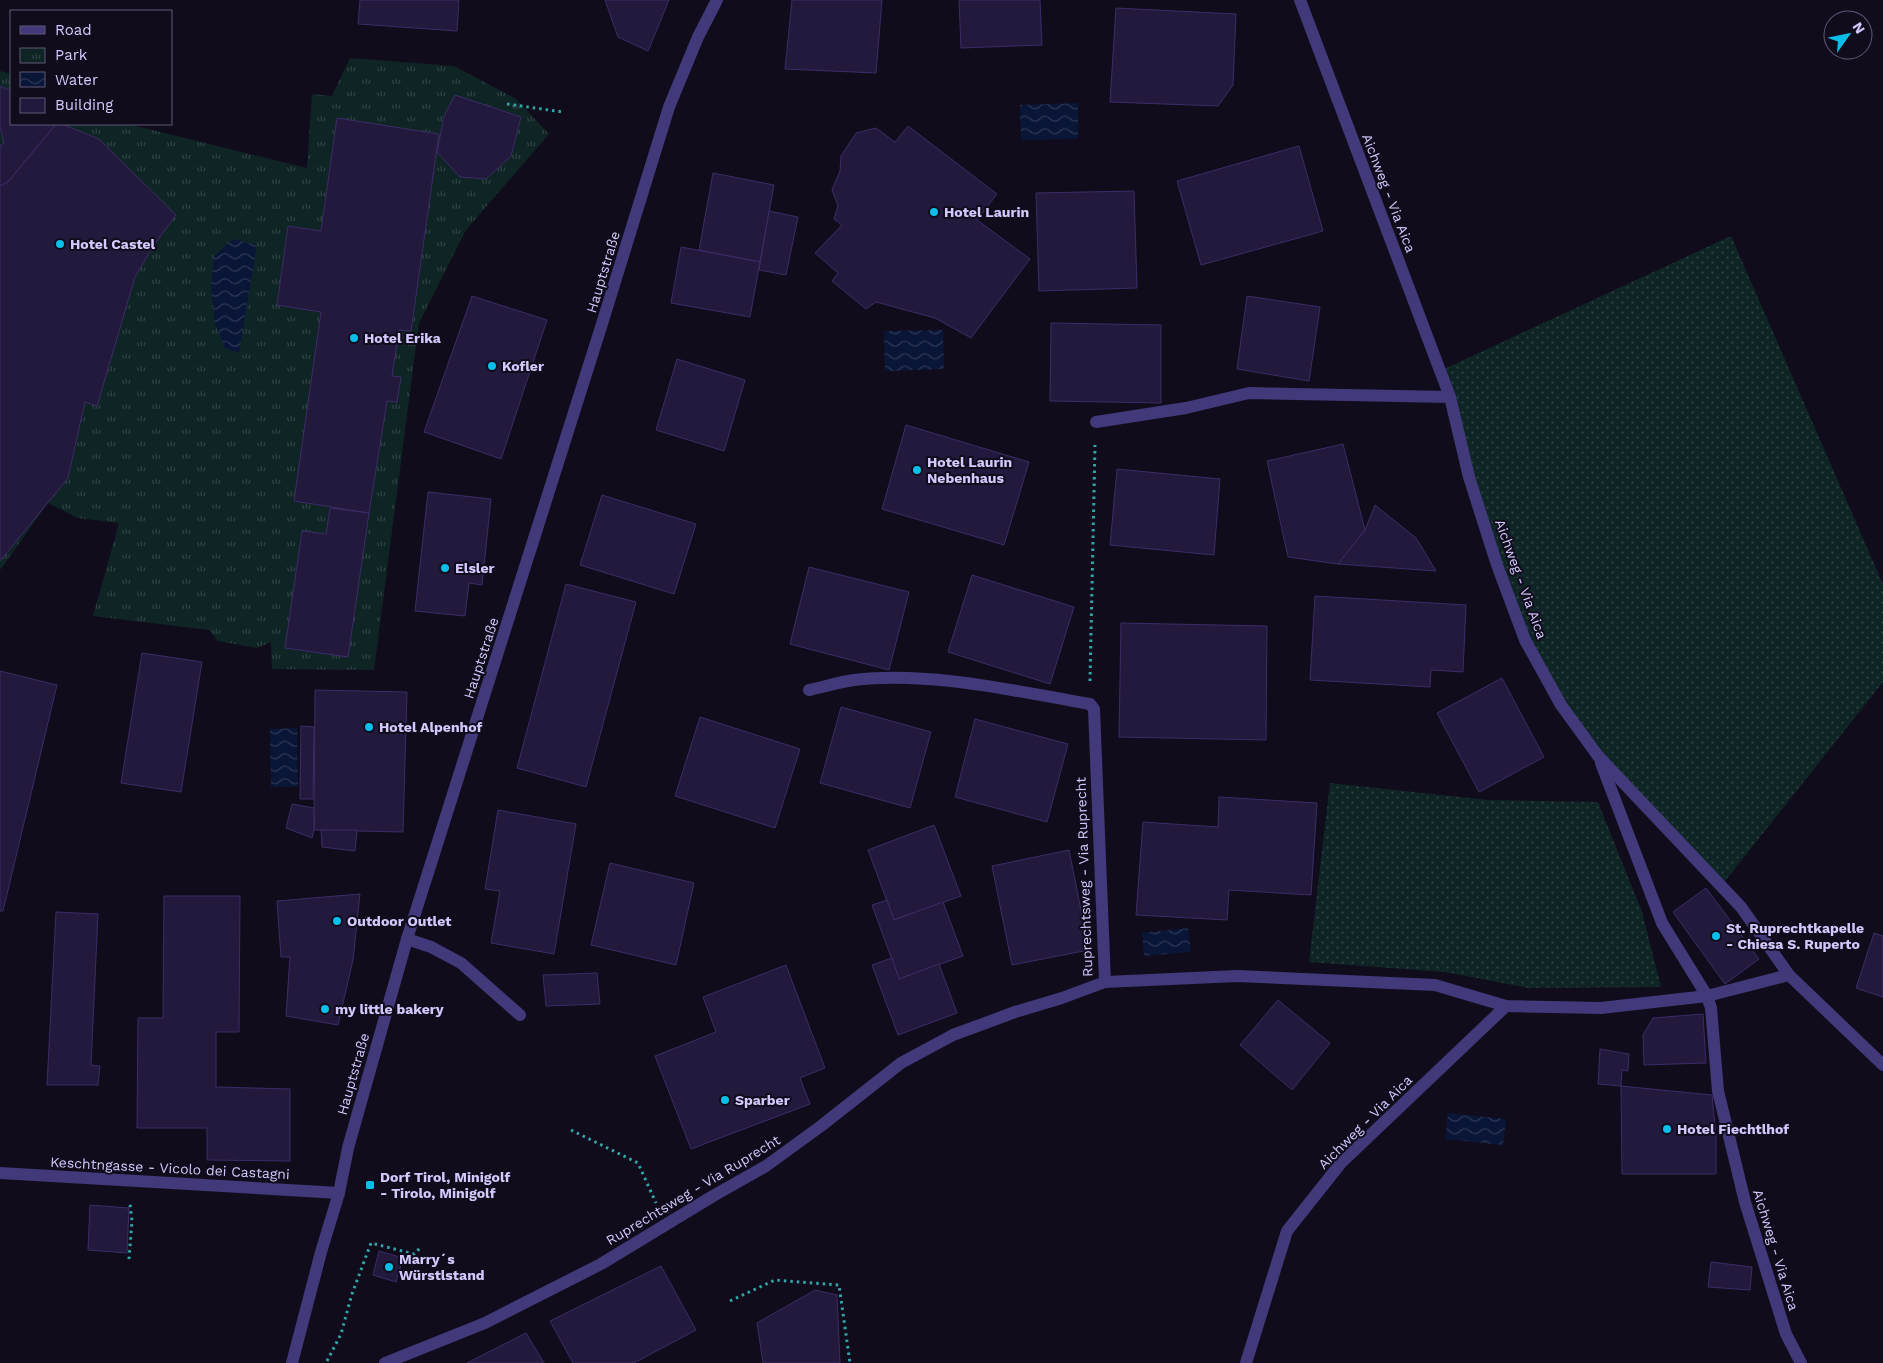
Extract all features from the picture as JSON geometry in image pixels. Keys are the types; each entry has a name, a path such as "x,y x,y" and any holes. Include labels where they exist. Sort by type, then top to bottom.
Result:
{"street":[{"name":"Hauptstraße","path":"292,1363 321,1252 339,1193 348,1148 406,939 669,107 698,37 717,0"},
{"name":"Aichweg - Via Aica","path":"1300,0 1450,397 1469,477 1497,564 1525,640 1561,705 1598,756 1742,907 1789,975 1883,1065"},
{"path":"1096,422 1186,408 1249,393 1450,397"},
{"path":"809,690 854,680 918,678 1006,689 1090,704"},
{"name":"Ruprechtsweg - Via Ruprecht","path":"385,1363 485,1323 601,1264 766,1166 821,1126 900,1063 953,1035 1104,982 1094,709 1090,704"},
{"name":"Aichweg - Via Aica","path":"1598,756 1662,923 1708,996 1711,1008 1718,1091 1742,1192 1786,1334 1801,1363"},
{"path":"406,939 431,947 461,963 520,1015"},
{"path":"1104,982 1237,976 1435,985 1506,1006 1601,1008 1708,996 1789,975"},
{"name":"Aichweg - Via Aica","path":"1246,1363 1287,1231 1341,1163 1506,1006"},
{"name":"Keschtngasse - Vicolo dei Castagni","path":"0,1173 339,1193"}],"path":[{"path":"507,104 563,112"},
{"path":"1090,704 1096,422"},
{"path":"571,1130 638,1163 666,1224"},
{"path":"129,1181 132,1221 129,1258"},
{"path":"327,1361 341,1334 352,1294 371,1243 414,1254 420,1248"},
{"path":"730,1301 775,1280 839,1285 850,1363"}],"green space":[{"path":"350,58 454,66 516,99 549,134 466,230 419,323 374,670 272,669 271,642 257,648 218,641 209,630 93,616 119,523 78,518 48,503 0,570 0,71 10,74 10,125 132,125 307,168 312,94 332,96"},
{"path":"1731,236 1883,584 1883,682 1721,886 1598,756 1525,640 1440,371"},
{"path":"1330,783 1488,800 1598,802 1642,912 1661,987 1528,988 1445,972 1309,962"}],"water":[{"path":"1078,103 1078,139 1021,140 1020,105"},
{"path":"233,239 257,245 239,353 225,348 215,323 211,287 214,256"},
{"path":"943,330 944,369 885,371 884,331"},
{"path":"297,728 298,787 271,787 270,729"},
{"path":"1188,928 1191,952 1144,956 1142,933"},
{"path":"1448,1113 1506,1119 1503,1145 1445,1139"}],"building":[{"path":"360,0 459,0 457,31 358,24"},
{"path":"605,0 669,0 648,51 618,37"},
{"path":"792,0 882,0 876,73 785,69"},
{"path":"959,0 1040,0 1042,45 961,48"},
{"path":"1116,8 1236,14 1233,85 1218,106 1110,102"},
{"path":"0,86 10,91 10,125 55,125 8,182 0,186 0,146 4,143 0,126"},
{"path":"455,95 521,117 511,156 486,179 460,177 437,152 444,116"},
{"path":"337,118 439,134 411,331 399,330 392,376 401,377 397,402 387,401 369,513 294,501 321,312 277,305 288,226 321,231"},
{"path":"55,125 64,125 99,139 176,215 154,245 135,277 97,406 85,402 68,478 0,561 0,186 8,182"},
{"path":"908,126 997,194 977,220 1030,259 971,338 935,318 876,302 866,309 832,281 838,273 815,253 842,225 834,219 838,206 832,190 840,171 841,156 856,133 876,128 895,142"},
{"path":"1299,146 1323,231 1201,265 1177,181"},
{"path":"713,173 774,185 760,262 699,250"},
{"path":"1134,191 1137,288 1039,291 1036,193"},
{"path":"769,211 798,217 786,275 759,270"},
{"path":"681,247 760,262 750,317 671,303"},
{"path":"472,296 547,320 501,459 424,432"},
{"path":"1247,296 1320,307 1309,381 1237,369"},
{"path":"1051,323 1161,325 1161,403 1050,401"},
{"path":"677,359 745,380 724,451 656,430"},
{"path":"906,425 1029,462 1004,545 882,509"},
{"path":"1343,444 1365,530 1338,564 1288,557 1267,461"},
{"path":"1117,469 1220,479 1214,555 1110,545"},
{"path":"428,492 491,499 482,585 469,583 465,616 415,611"},
{"path":"602,495 696,524 674,594 580,565"},
{"path":"1375,505 1416,538 1436,571 1338,564 1365,530"},
{"path":"330,508 369,513 348,657 285,648 302,531 326,534"},
{"path":"809,567 909,592 889,670 790,644"},
{"path":"972,575 1074,607 1050,684 948,652"},
{"path":"566,584 636,602 586,787 517,768"},
{"path":"1315,596 1466,605 1463,672 1431,670 1430,687 1310,680"},
{"path":"1121,623 1267,626 1266,740 1119,737"},
{"path":"142,653 202,662 181,792 121,783"},
{"path":"0,671 57,685 3,911 0,911"},
{"path":"1502,678 1544,757 1479,792 1437,713"},
{"path":"315,690 407,692 403,832 314,830"},
{"path":"841,707 931,732 910,808 820,783"},
{"path":"700,717 800,749 775,828 675,796"},
{"path":"975,719 1068,744 1047,822 955,797"},
{"path":"301,726 314,727 313,799 300,799"},
{"path":"1219,797 1317,803 1311,895 1229,890 1227,920 1136,915 1143,822 1218,827"},
{"path":"292,804 314,808 312,838 286,828"},
{"path":"498,810 576,824 554,954 491,943 500,891 485,889"},
{"path":"934,825 961,896 894,920 868,850"},
{"path":"321,830 357,830 355,851 322,847"},
{"path":"1069,850 1089,950 1012,965 992,866"},
{"path":"610,863 694,883 676,965 591,945"},
{"name":"St. Ruprechtkapelle - Chiesa S. Ruperto","path":"1706,888 1759,959 1725,984 1673,912"},
{"path":"360,894 353,960 338,1025 286,1016 290,957 281,957 277,901"},
{"path":"164,896 240,896 239,1032 216,1032 216,1087 290,1089 290,1161 207,1160 207,1128 137,1128 138,1018 163,1018"},
{"path":"887,900 894,920 943,902 963,956 899,979 872,905"},
{"path":"56,912 98,914 91,1065 100,1066 98,1085 47,1085"},
{"path":"1874,933 1883,936 1883,997 1856,988"},
{"path":"892,958 899,979 939,964 957,1013 898,1035 872,965"},
{"path":"786,965 825,1068 800,1078 810,1104 691,1149 655,1056 716,1032 703,997"},
{"path":"597,973 600,1004 546,1006 543,975"},
{"path":"1278,1000 1330,1043 1292,1090 1240,1045"},
{"path":"1703,1014 1706,1063 1644,1065 1643,1035 1653,1018"},
{"path":"1600,1049 1629,1054 1628,1071 1622,1070 1621,1086 1598,1084"},
{"path":"1621,1086 1712,1095 1716,1136 1716,1174 1622,1174"},
{"path":"90,1205 129,1208 127,1253 88,1250"},
{"path":"379,1251 403,1258 396,1282 373,1275"},
{"path":"1711,1262 1752,1267 1750,1290 1708,1287"},
{"path":"661,1266 696,1330 634,1363 573,1363 550,1321"},
{"path":"815,1290 837,1295 840,1363 763,1363 757,1323"},
{"path":"526,1333 544,1363 467,1363"}],"place":[{"name":"Hotel Laurin","path":"934,212"},
{"name":"Hotel Castel","path":"60,244"},
{"name":"Hotel Erika","path":"354,338"},
{"name":"Kofler","path":"492,366"},
{"name":"Hotel Laurin Nebenhaus","path":"917,470"},
{"name":"Elsler","path":"445,568"},
{"name":"Hotel Alpenhof","path":"369,727"},
{"name":"Outdoor Outlet","path":"337,921"},
{"name":"St. Ruprechtkapelle - Chiesa S. Ruperto","path":"1716,936"},
{"name":"my little bakery","path":"325,1009"},
{"name":"Sparber","path":"725,1100"},
{"name":"Hotel Fiechtlhof","path":"1667,1129"},
{"name":"Dorf Tirol, Minigolf - Tirolo, Minigolf","path":"370,1185"},
{"name":"Marry´s Würstlstand","path":"389,1267"}]}
